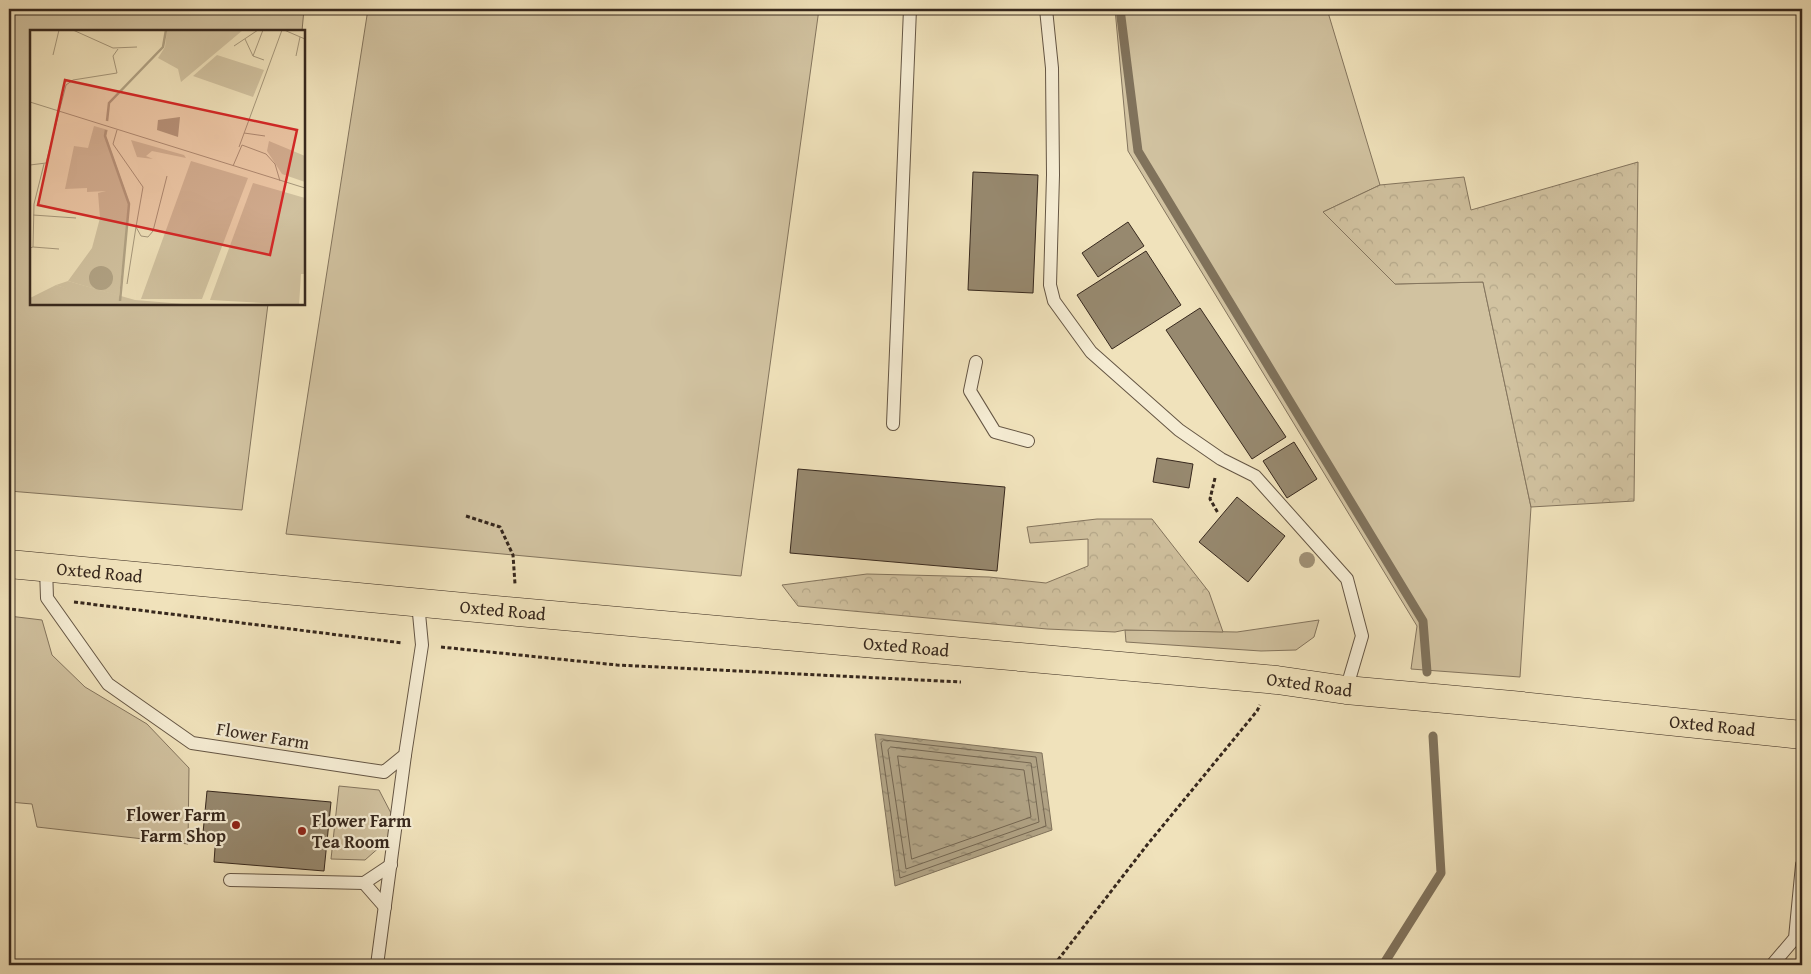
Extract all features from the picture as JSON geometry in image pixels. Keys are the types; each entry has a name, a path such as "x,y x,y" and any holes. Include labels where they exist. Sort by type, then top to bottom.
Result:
{"main road":[{"name":"Oxted Road","path":"9,564 418,603 1277,680 1346,690 1512,704 1802,735"}],"lane":[{"path":"893,424 910,9"},
{"path":"1046,9 1052,68 1053,175 1050,285 1054,301 1091,352 1179,430 1221,459 1254,476 1347,579 1362,636 1346,690"},
{"path":"976,362 970,390 995,432 1028,441"},
{"path":"46,568 47,598"},
{"name":"Flower Farm","path":"47,598 108,684 192,742 384,772"},
{"path":"377,965 400,790 422,645 418,603"},
{"path":"400,790 384,772 405,756"},
{"path":"230,880 364,883 391,865"},
{"path":"1772,965 1795,938 1802,866"},
{"path":"364,883 385,907"}],"path":[{"path":"466,516 500,527 513,555 518,612"},
{"path":"47,598 422,645 617,665 965,682"},
{"path":"1054,965 1147,845 1257,711 1263,698 1277,680"}],"green space":[{"path":"9,9 304,9 302,30 30,30 30,305 268,305 242,510 9,491"},
{"path":"368,9 819,9 741,576 286,534"},
{"path":"1115,9 1327,9 1380,185 1323,212 1395,284 1483,282 1531,507 1520,677 1411,669 1417,626 1128,151"},
{"path":"1638,162 1634,501 1531,507 1483,282 1395,284 1323,212 1380,185 1464,177 1471,210"},
{"path":"1097,519 1152,519 1209,592 1223,632 1125,630 1115,632 1047,629 798,606 782,585 867,574 989,577 1046,583 1088,566 1088,539 1030,543 1027,527"},
{"path":"9,616 42,620 52,655 85,687 147,724 189,768 188,844 37,827 32,804 9,802"},
{"path":"1319,620 1314,637 1296,650 1261,651 1126,642 1125,630 1237,632"},
{"path":"339,786 379,790 392,815 390,835 365,860 331,859"}],"water":[{"path":"875,734 1042,753 1052,830 895,886"}],"building":[{"path":"973,172 1038,175 1033,293 968,290"},
{"path":"1128,222 1144,246 1098,277 1082,253"},
{"path":"1146,251 1181,305 1112,349 1077,295"},
{"path":"1200,308 1286,437 1252,459 1166,330"},
{"path":"1294,442 1317,479 1287,498 1263,461"},
{"path":"1157,458 1193,464 1189,488 1153,482"},
{"path":"798,469 1005,487 997,571 790,553"},
{"path":"1237,497 1285,536 1248,582 1199,542"},
{"path":"207,791 331,802 324,871 214,862 216,834 203,833"}],"waterway":[{"path":"1120,9 1138,151 1423,621 1427,672"},
{"path":"1383,965 1441,873 1433,736"}],"place":[{"name":"Flower Farm Farm Shop","path":"236,825"},
{"name":"Flower Farm Tea Room","path":"302,831"}]}
